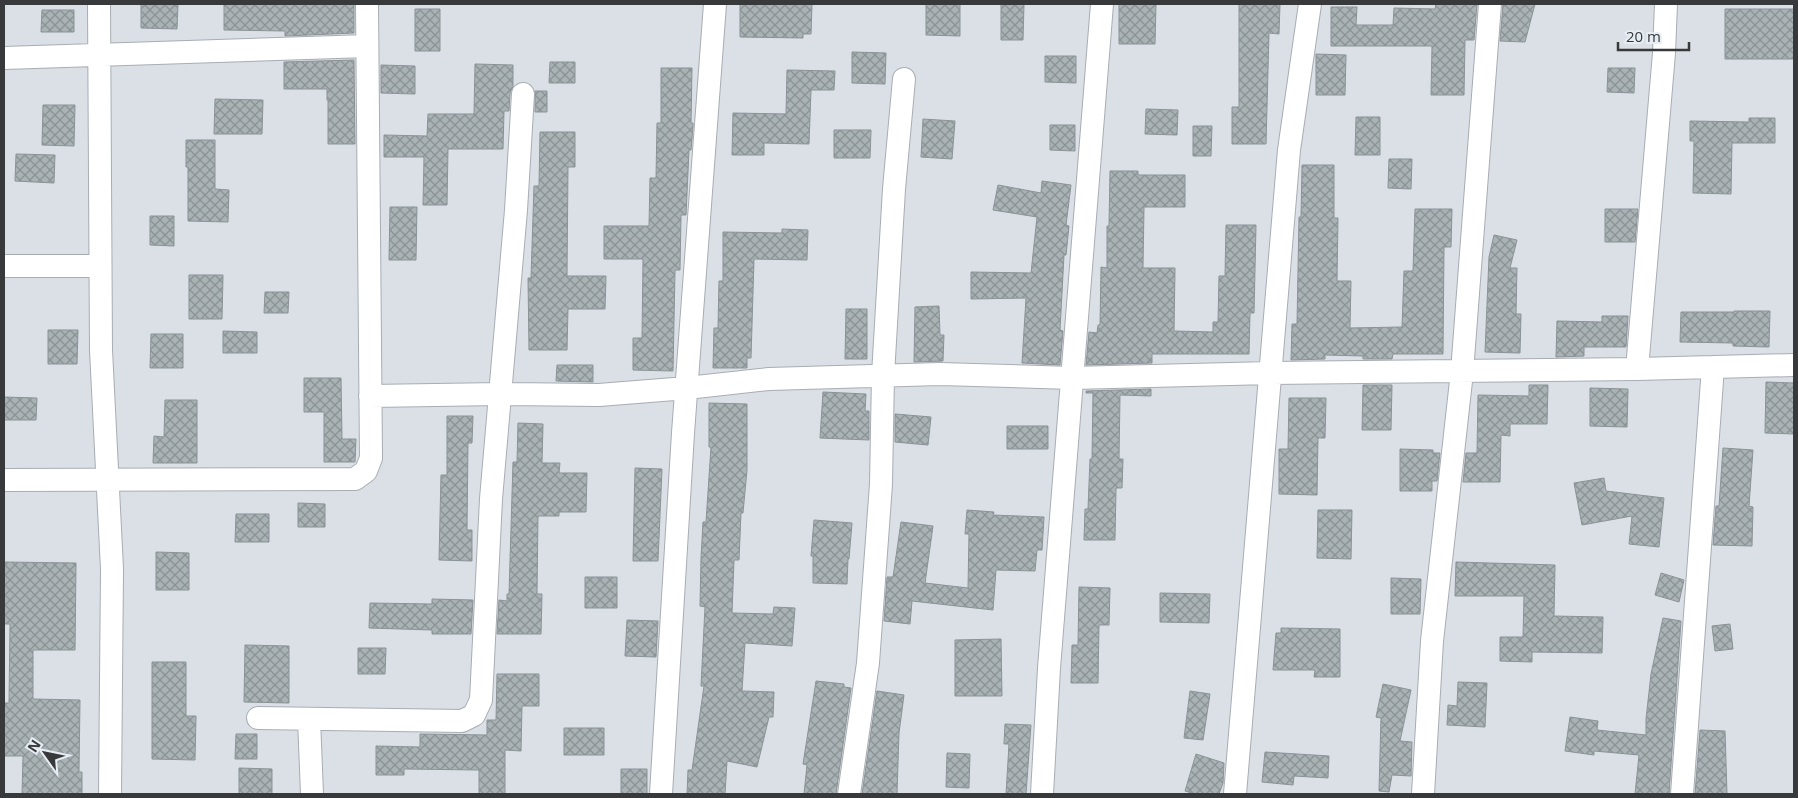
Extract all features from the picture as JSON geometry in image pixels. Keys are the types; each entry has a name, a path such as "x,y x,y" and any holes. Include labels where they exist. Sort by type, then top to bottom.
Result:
{"street":[{"path":"99,4 101,350 112,569 110,794"},
{"path":"4,480 355,479 366,471 371,458 367,4"},
{"path":"660,794 715,4"},
{"path":"1042,794 1049,668 1102,4"},
{"path":"1235,794 1288,150 1310,4"},
{"path":"1423,794 1432,641 1462,372 1490,4"},
{"path":"1637,369 1664,53 1666,4"},
{"path":"4,58 367,46"},
{"path":"849,794 868,663 881,484 883,375 894,189 904,79"},
{"path":"258,718 462,721 474,714 481,700 491,499 516,210 523,94"},
{"path":"4,266 100,266"},
{"path":"370,396 598,395 769,379 883,375 940,374 1072,378 1270,372 1462,372 1794,366"},
{"path":"1682,794 1713,367"},
{"path":"309,719 312,794"}],"building":[{"path":"141,4 178,4 177,29 141,28"},
{"path":"224,4 354,4 354,33 285,36 285,31 224,30"},
{"path":"740,4 812,4 811,34 803,34 803,38 740,37"},
{"path":"926,4 960,4 960,36 926,35"},
{"path":"1001,4 1024,4 1023,40 1001,40"},
{"path":"1119,4 1156,4 1155,44 1119,44"},
{"path":"1239,4 1280,4 1279,34 1269,33 1266,144 1232,144 1232,107 1239,107"},
{"path":"1436,4 1477,4 1474,40 1465,40 1464,95 1431,95 1432,46 1331,46 1331,7 1357,7 1356,25 1393,25 1394,8 1435,9"},
{"path":"1503,4 1535,4 1525,42 1500,41"},
{"path":"415,9 440,9 440,51 415,51"},
{"path":"1725,9 1794,9 1794,59 1725,59"},
{"path":"42,10 74,10 74,32 41,32"},
{"path":"852,52 886,53 885,84 852,83"},
{"path":"1316,54 1346,55 1345,95 1316,95"},
{"path":"1045,56 1076,56 1076,83 1045,82"},
{"path":"354,60 355,144 328,144 327,89 284,89 284,62"},
{"path":"550,62 575,62 575,83 549,83"},
{"path":"475,64 513,65 513,86 510,93 509,111 504,111 503,149 448,149 447,205 423,205 424,157 384,157 384,135 427,136 428,114 474,114"},
{"path":"381,65 415,66 415,94 381,93"},
{"path":"661,68 692,68 691,123 693,123 693,127 691,150 689,150 686,215 681,215 680,270 675,270 673,371 633,370 633,338 642,338 643,259 604,259 604,226 649,226 650,178 656,178 657,123 661,123"},
{"path":"1608,68 1635,68 1634,93 1607,92"},
{"path":"787,70 835,71 834,90 811,90 809,144 764,143 764,155 732,155 733,113 786,114"},
{"path":"535,91 547,91 547,112 535,112"},
{"path":"215,99 263,100 262,134 214,134"},
{"path":"43,105 75,105 74,146 42,145"},
{"path":"1146,109 1178,110 1177,135 1145,134"},
{"path":"1356,117 1380,117 1380,155 1355,155"},
{"path":"1749,118 1775,118 1775,143 1732,143 1731,194 1693,193 1694,141 1690,141 1690,121 1749,122"},
{"path":"923,119 955,121 952,159 921,157"},
{"path":"1050,125 1075,125 1075,151 1050,150"},
{"path":"1193,126 1212,126 1211,156 1193,156"},
{"path":"834,130 871,130 870,158 834,158"},
{"path":"540,132 575,132 575,167 568,167 567,276 606,276 605,309 568,309 567,350 529,350 528,278 531,278 534,186 539,186"},
{"path":"186,140 215,140 215,189 229,190 228,222 188,221"},
{"path":"16,154 55,155 54,183 15,181"},
{"path":"1389,159 1412,159 1411,189 1388,188"},
{"path":"1302,165 1334,165 1334,218 1338,218 1337,281 1351,281 1350,328 1402,327 1404,271 1413,271 1415,209 1452,209 1451,247 1444,247 1443,354 1393,354 1392,359 1363,359 1363,356 1325,355 1325,359 1291,360 1292,324 1297,324"},
{"path":"1110,171 1138,171 1138,175 1185,175 1185,207 1144,207 1143,268 1175,268 1174,331 1213,332 1213,322 1218,322 1219,276 1225,276 1226,225 1256,225 1254,313 1250,313 1249,354 1152,354 1152,363 1086,365 1089,332 1097,333 1098,325 1100,325 1101,267 1107,268"},
{"path":"1042,181 1071,185 1066,225 1069,226 1066,255 1064,255 1060,330 1063,331 1060,365 1022,363 1026,298 971,299 971,272 1031,273 1037,217 993,210 998,185 1041,193"},
{"path":"390,207 417,207 416,260 389,260"},
{"path":"1605,209 1638,209 1635,242 1605,242"},
{"path":"150,216 174,216 174,246 150,245"},
{"path":"782,229 808,230 807,260 754,259 751,358 747,358 747,368 713,368 714,328 718,328 719,281 723,281 723,232 782,233"},
{"path":"1494,235 1517,240 1510,268 1517,268 1516,314 1521,314 1520,353 1485,352 1489,257"},
{"path":"189,275 223,275 222,319 189,319"},
{"path":"265,292 289,292 288,313 264,313"},
{"path":"939,306 940,335 944,335 943,361 914,362 915,307"},
{"path":"846,309 867,309 867,359 845,359"},
{"path":"1770,311 1769,347 1733,346 1733,343 1680,342 1681,312"},
{"path":"1602,316 1628,316 1626,347 1584,347 1584,356 1556,357 1557,321 1602,322"},
{"path":"48,330 78,330 77,364 48,364"},
{"path":"223,331 257,332 257,353 223,353"},
{"path":"151,334 183,334 183,368 150,368"},
{"path":"557,365 593,365 593,382 556,381"},
{"path":"304,378 341,378 342,439 356,439 355,462 324,462 324,412 304,412"},
{"path":"1766,382 1794,383 1794,434 1765,433"},
{"path":"1363,385 1392,385 1391,430 1362,430"},
{"path":"1529,385 1548,385 1547,424 1510,424 1510,436 1501,435 1500,482 1463,482 1466,453 1477,453 1478,395 1529,396"},
{"path":"1590,388 1628,389 1627,427 1590,426"},
{"path":"1151,389 1151,396 1120,395 1119,459 1123,459 1122,488 1116,488 1115,540 1084,540 1085,509 1088,509 1090,459 1092,459 1093,393 1086,393 1086,391"},
{"path":"823,392 866,394 865,411 869,411 869,440 820,438"},
{"path":"4,397 37,398 36,420 4,420"},
{"path":"1289,398 1326,398 1325,438 1318,438 1317,495 1279,494 1279,449 1288,449"},
{"path":"165,400 197,400 197,463 153,463 154,436 164,437"},
{"path":"709,403 747,404 747,470 743,513 741,513 739,560 734,560 732,613 773,614 774,607 795,608 792,646 745,643 742,691 774,692 773,717 769,717 757,767 727,761 725,794 687,794 688,770 692,770 704,686 701,686 705,607 700,606 703,522 706,522 711,447 709,447"},
{"path":"895,414 931,417 928,445 895,442"},
{"path":"447,416 473,416 472,443 468,443 467,530 472,530 472,561 439,560 441,475 447,475"},
{"path":"518,423 543,424 542,463 560,463 559,473 587,473 586,512 559,512 559,516 538,516 537,594 542,594 541,634 497,634 499,600 507,601 507,594 509,594 513,462 517,462"},
{"path":"1007,426 1048,426 1048,449 1007,449"},
{"path":"1723,448 1753,450 1749,506 1753,507 1752,546 1713,545 1716,506 1719,506"},
{"path":"1400,449 1433,450 1433,453 1440,453 1437,481 1432,481 1432,491 1400,491"},
{"path":"635,468 662,469 658,561 633,561"},
{"path":"1604,478 1606,491 1664,498 1659,547 1629,544 1632,516 1582,525 1574,483"},
{"path":"298,503 325,504 325,527 298,527"},
{"path":"967,510 994,512 993,515 1044,517 1042,550 1037,550 1035,571 996,570 993,610 912,601 910,624 884,621 887,577 893,577 901,522 933,526 925,583 968,588 969,534 965,534"},
{"path":"1318,510 1352,510 1351,559 1317,558"},
{"path":"236,514 269,514 269,542 235,542"},
{"path":"814,520 852,523 847,584 813,583 813,556 811,556"},
{"path":"156,552 189,553 189,590 156,590"},
{"path":"4,562 76,563 75,650 33,650 33,699 80,700 79,772 82,772 82,794 22,794 23,756 4,756 4,703 9,703 10,624 4,624"},
{"path":"1456,562 1555,565 1554,616 1603,617 1602,653 1532,652 1532,662 1500,661 1500,637 1523,637 1524,596 1455,596"},
{"path":"1661,573 1684,580 1679,602 1655,595"},
{"path":"585,577 617,577 617,608 585,608"},
{"path":"1391,578 1421,579 1420,614 1391,614"},
{"path":"1079,587 1110,588 1109,625 1099,625 1098,683 1071,683 1072,645 1078,645"},
{"path":"1160,593 1210,594 1209,623 1160,622"},
{"path":"432,599 473,600 471,634 432,634 432,630 369,628 370,603 432,604"},
{"path":"1663,618 1681,621 1669,794 1635,794 1639,755 1594,751 1594,755 1565,751 1570,717 1598,721 1597,730 1646,735 1651,674"},
{"path":"627,620 658,621 656,657 625,656"},
{"path":"1730,624 1733,649 1715,651 1712,626"},
{"path":"1281,628 1340,629 1340,677 1314,677 1315,670 1273,670 1276,633 1281,633"},
{"path":"1001,639 1002,696 955,696 955,640"},
{"path":"245,645 289,646 289,703 244,702"},
{"path":"358,648 386,648 385,674 358,674"},
{"path":"152,662 186,662 186,716 196,716 195,760 152,759"},
{"path":"497,674 539,674 539,706 522,706 521,751 505,750 505,794 479,794 479,770 404,769 404,775 376,775 376,746 420,747 420,734 487,735 487,720 496,720"},
{"path":"816,681 844,684 844,687 851,688 836,794 804,794 807,765 803,764"},
{"path":"1458,682 1487,683 1485,727 1447,725 1448,705 1457,706"},
{"path":"1383,684 1411,690 1400,741 1412,742 1411,776 1392,775 1389,792 1379,791 1381,718 1376,717"},
{"path":"877,691 904,695 899,733 897,794 862,794"},
{"path":"1190,691 1210,694 1203,740 1184,738"},
{"path":"1005,724 1031,725 1026,794 1006,794 1009,744 1004,744"},
{"path":"564,728 604,728 604,755 564,755"},
{"path":"1700,730 1725,731 1727,794 1695,794"},
{"path":"236,734 257,734 257,759 235,759"},
{"path":"1265,752 1329,756 1328,778 1294,776 1293,785 1262,782"},
{"path":"947,753 970,754 969,788 946,787"},
{"path":"1196,754 1224,763 1223,783 1219,794 1195,794 1185,791"},
{"path":"239,768 272,769 272,794 239,794"},
{"path":"621,769 647,769 647,794 621,794"}]}
